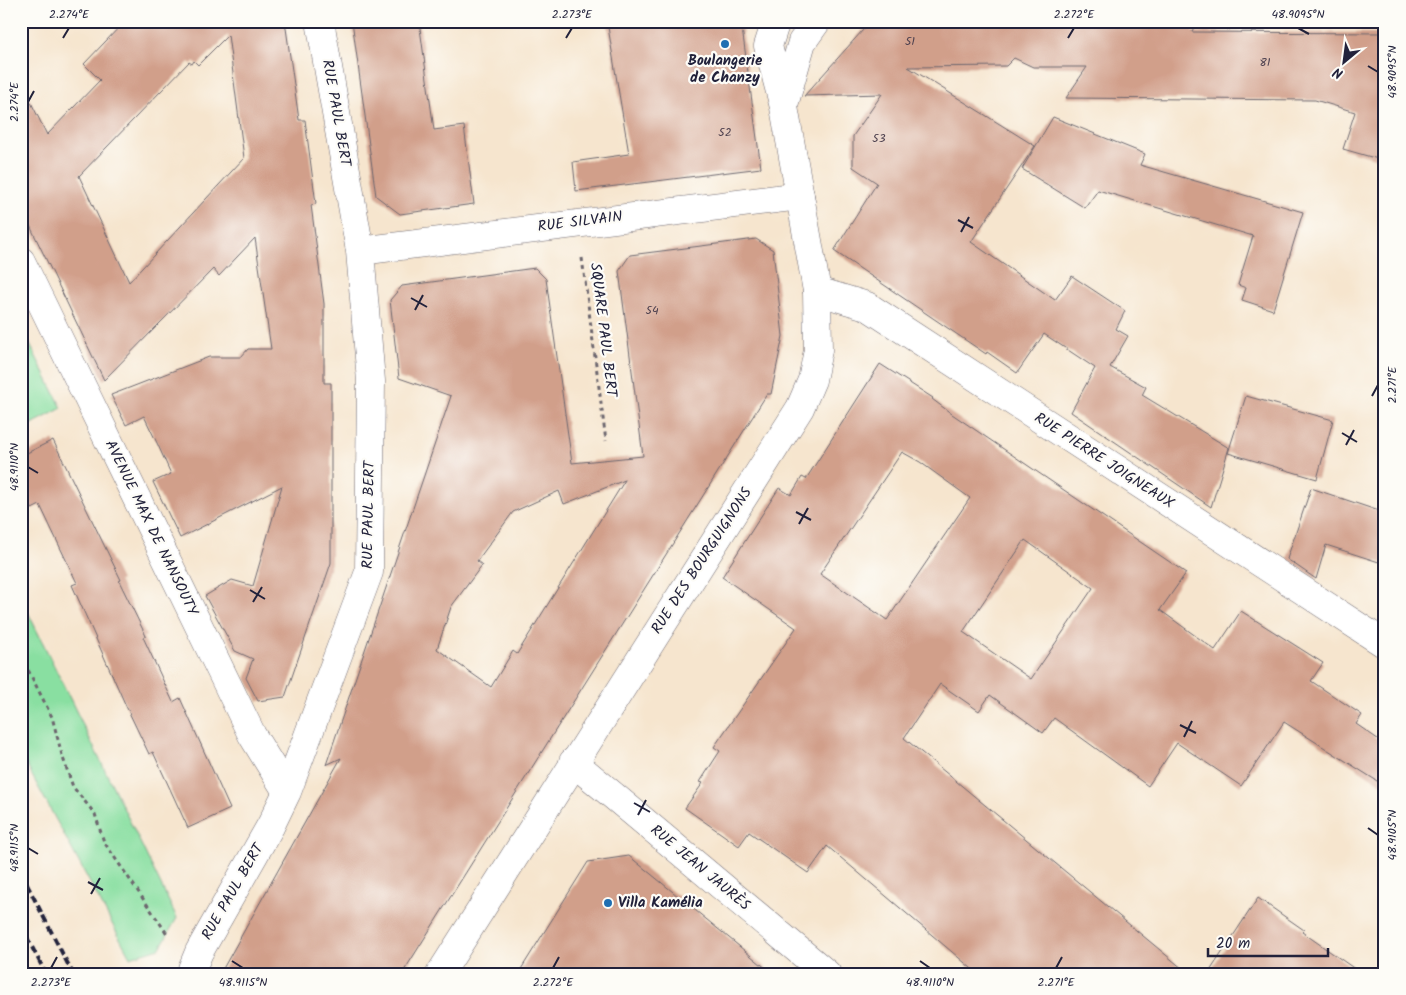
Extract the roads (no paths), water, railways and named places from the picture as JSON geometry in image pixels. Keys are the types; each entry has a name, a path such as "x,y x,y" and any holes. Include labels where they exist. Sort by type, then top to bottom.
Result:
{"street":[{"name":"RUE PAUL BERT","path":"195,965 287,792 369,572 370,381 360,251 320,21"},
{"name":"RUE DES BOURGUIGNONS","path":"440,974 573,762 800,408 812,380 818,350 817,291 784,107 768,46 776,21"},
{"name":"RUE DES BOURGUIGNONS","path":"784,107 802,42 817,21"},
{"name":"RUE SILVAIN","path":"360,251 577,222 800,196"},
{"name":"AVENUE MAX DE NANSOUTY","path":"21,260 252,735 287,792"},
{"name":"RUE PIERRE JOIGNEAUX","path":"817,291 867,306 1385,644"},
{"name":"RUE JEAN JAURÈS","path":"573,762 827,974"}],"railway":[{"path":"21,873 73,974"},
{"path":"21,926 46,974"}],"place":[{"name":"Boulangerie de Chanzy","path":"725,44"},
{"name":"Villa Kamélia","path":"608,903"}]}
